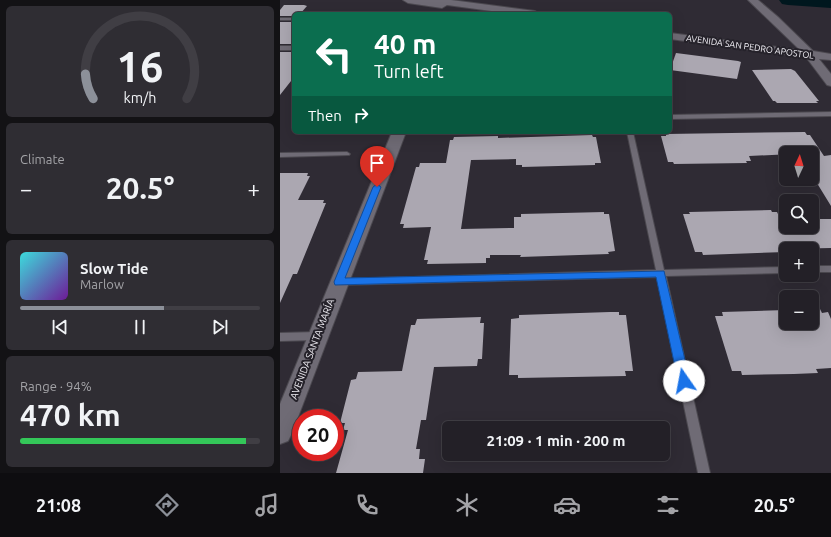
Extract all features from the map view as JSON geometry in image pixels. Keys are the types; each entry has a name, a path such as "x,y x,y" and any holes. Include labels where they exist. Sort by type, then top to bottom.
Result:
{"street":[{"path":"408,0 450,8 488,12"},
{"path":"431,0 450,8 507,12"},
{"path":"756,3 775,19 808,52 831,82"},
{"name":"AVENIDA SAN PEDRO APOSTOL","path":"672,32 808,52 831,57"},
{"name":"AVENIDA SAN PEDRO APOSTOL","path":"672,36 808,52 831,53"},
{"name":"AVENIDA SANTA MARÍA","path":"280,433 317,336 398,134"}],"lane":[{"path":"280,19 292,19"},
{"path":"280,48 292,48"},
{"path":"672,117 831,114"},
{"path":"630,134 704,473"},
{"path":"280,155 346,154"},
{"path":"819,269 831,269"},
{"path":"339,282 779,270"},
{"path":"280,337 317,336"}],"building":[{"path":"284,5 307,6 302,12 292,12 292,16 280,16 280,10"},
{"path":"280,22 292,22 292,44 280,44"},
{"path":"280,52 292,52 292,81 280,95"},
{"path":"676,53 741,62 737,79 672,70 672,64"},
{"path":"791,69 795,71 819,101 816,101 818,103 777,103 773,101 752,70"},
{"path":"805,132 807,135 810,135 817,146 779,146 779,155 749,156 751,161 746,161 747,163 674,164 673,162 668,162 661,136 672,134"},
{"path":"592,135 593,137 596,137 601,163 595,163 595,165 522,167 522,165 516,165 516,159 471,160 461,229 514,228 514,217 521,217 521,214 604,212 604,214 609,214 615,251 608,252 609,254 520,257 521,255 490,255 490,258 486,258 486,263 427,264 428,260 424,260 431,227 403,228 404,224 400,224 416,167 419,167 420,163 446,163 450,140 453,140 454,137 498,136 498,138"},
{"path":"819,148 824,156 831,155 831,206 819,186"},
{"path":"280,173 308,173 307,176 310,176 298,200 324,200 323,203 326,203 297,274 293,274 280,303"},
{"path":"771,210 772,212 777,212 779,216 779,234 819,234 819,219 831,219 831,248 819,248 819,242 779,242 779,252 703,255 702,252 695,252 683,214 690,214 689,212"},
{"path":"819,309 822,313 828,312 831,319 831,368 816,369 818,373 794,374 742,375 741,371 732,371 715,316 723,316 722,312 779,310 779,330 819,330"},
{"path":"619,312 619,315 626,315 633,371 625,371 626,376 518,378 518,375 509,375 511,319 519,318 519,315"},
{"path":"481,317 480,323 484,323 482,359 478,359 477,366 434,367 426,420 421,420 416,449 420,449 419,459 425,459 423,473 336,473 339,461 344,461 344,444 348,430 344,430 344,409 351,380 356,379 358,372 402,371 411,325 415,325 417,319"}],"waterway":[{"path":"788,0 831,3"}],"route":[{"path":"377,187 339,282 660,273 684,381"}]}
